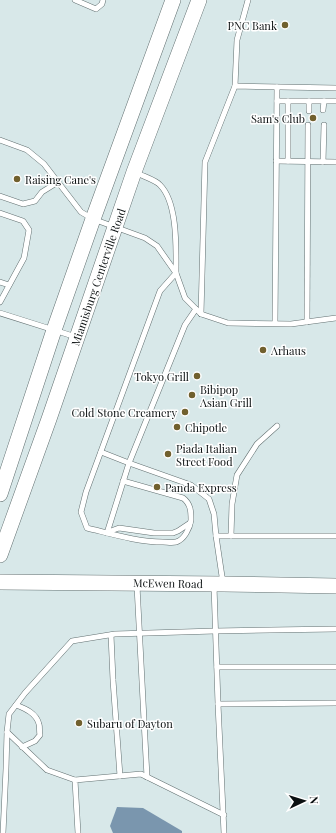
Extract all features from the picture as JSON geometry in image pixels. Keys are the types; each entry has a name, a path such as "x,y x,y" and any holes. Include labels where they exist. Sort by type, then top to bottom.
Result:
{"main road":[{"name":"Miamisburg Centerville Road","path":"0,494 54,330 173,0"},
{"name":"Miamisburg Centerville Road","path":"0,555 49,419 134,172 199,0"},
{"name":"McEwen Road","path":"0,582 336,586"}],"lane":[{"path":"75,0 96,8 102,4 104,0"},
{"path":"200,314 204,162 235,86 237,40 248,0"},
{"path":"235,86 336,88"},
{"path":"275,323 277,87"},
{"path":"277,101 336,101"},
{"path":"288,101 288,161"},
{"path":"308,110 309,101"},
{"path":"324,101 324,110"},
{"path":"307,322 308,125"},
{"path":"323,162 324,125"},
{"path":"0,140 27,150 44,164 81,212 93,219 145,238 157,246 176,273 185,298 200,314 228,323 291,324 336,318"},
{"path":"276,160 336,162"},
{"path":"123,481 184,498 191,508 191,522 185,535 176,542 157,542 139,540 107,533 87,528 81,512 86,492 160,291 176,273 176,239 168,195 160,184 134,172"},
{"path":"0,196 23,204 35,201 42,192 58,182"},
{"path":"0,213 23,221 29,230 24,258 0,302"},
{"path":"0,282 9,285"},
{"path":"107,533 129,463 185,325 196,309"},
{"path":"0,313 77,338"},
{"path":"231,536 232,504 237,475 257,444 277,426"},
{"path":"101,452 192,485 209,499 214,514 218,584 215,631 224,833"},
{"path":"107,533 119,528 154,533 173,533 191,522"},
{"path":"216,536 336,536"},
{"path":"137,583 147,777"},
{"path":"3,833 9,714 25,693 72,641 111,635 139,633 336,629"},
{"path":"111,635 120,776"},
{"path":"217,667 336,667"},
{"path":"218,704 336,703"},
{"path":"16,705 29,710 35,716 39,724 40,735 35,741 22,747"},
{"path":"7,732 47,770 74,780 141,774 224,815"},
{"path":"74,780 78,833"}],"water":[{"path":"117,807 143,808 182,831 182,833 113,833 110,826"}],"place":[{"name":"PNC Bank","path":"285,25"},
{"name":"Sam's Club","path":"313,118"},
{"name":"Raising Cane's","path":"17,179"},
{"name":"Arhaus","path":"263,350"},
{"name":"Tokyo Grill","path":"197,376"},
{"name":"Bibipop Asian Grill","path":"192,395"},
{"name":"Cold Stone Creamery","path":"185,412"},
{"name":"Chipotle","path":"177,427"},
{"name":"Piada Italian Street Food","path":"168,454"},
{"name":"Panda Express","path":"157,487"},
{"name":"Subaru of Dayton","path":"79,723"}]}
